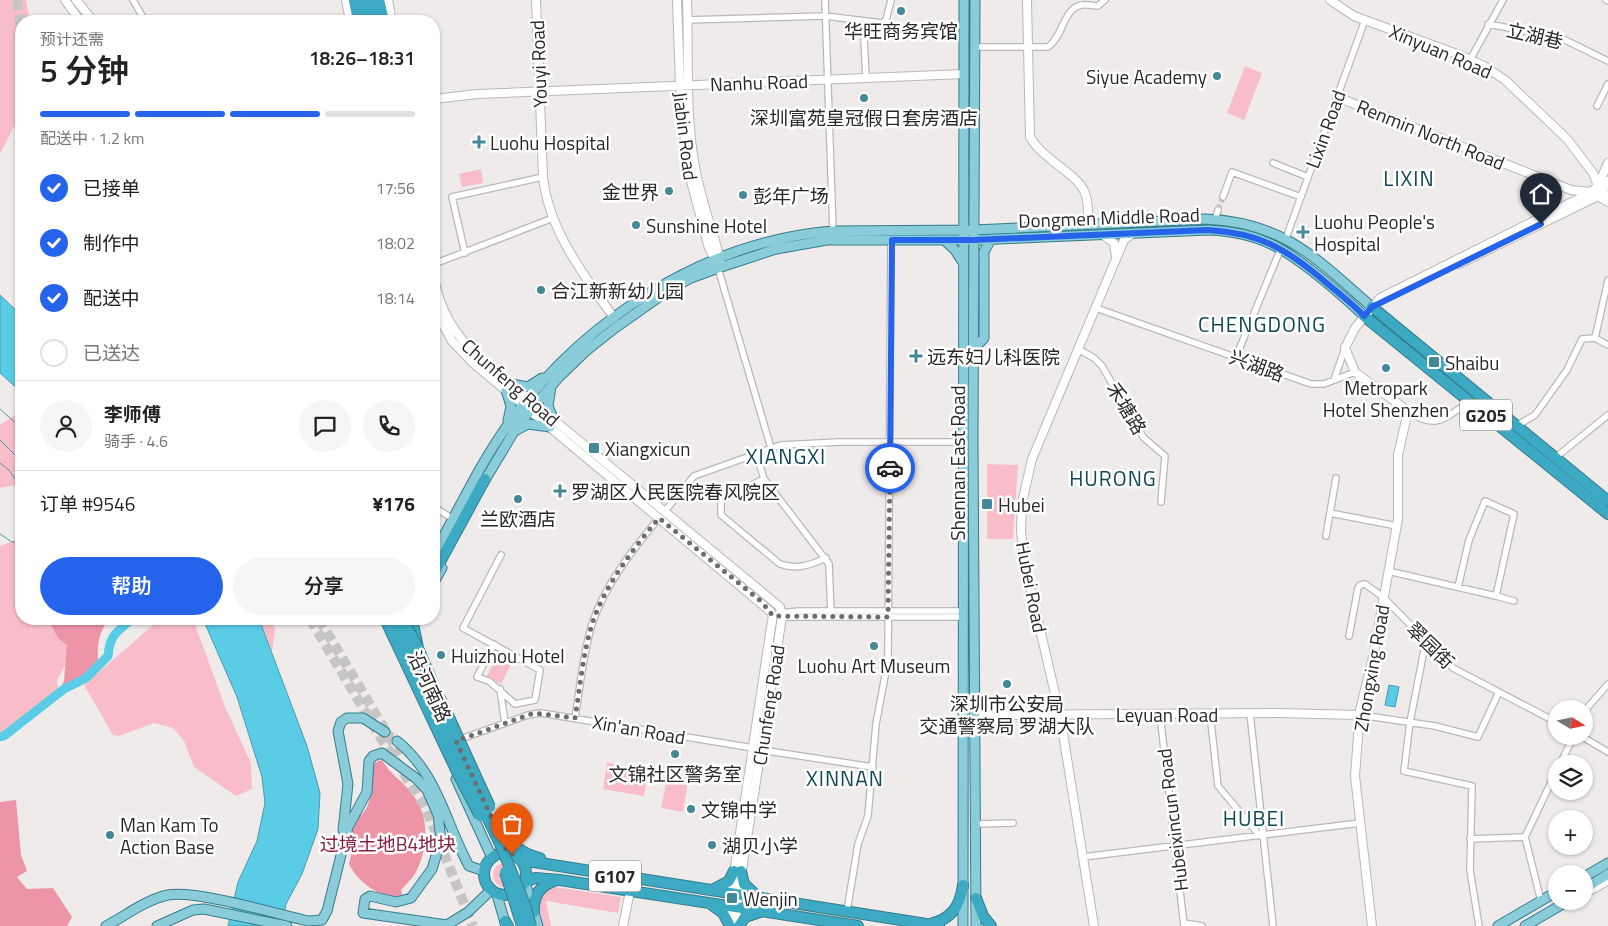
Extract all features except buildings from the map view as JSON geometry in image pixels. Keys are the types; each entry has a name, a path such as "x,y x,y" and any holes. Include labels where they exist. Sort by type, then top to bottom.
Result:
{"highway":[{"path":"354,0 357,15"},
{"path":"364,0 367,15"},
{"path":"370,0 374,15"},
{"path":"379,0 383,15"},
{"name":"Dongmen Middle Road","path":"1372,307 1608,501"},
{"name":"Dongmen Middle Road","path":"1364,316 1608,514"},
{"path":"440,559 456,522 485,479"},
{"path":"388,625 498,855 522,926"},
{"path":"396,625 500,844 524,902"},
{"path":"397,625 442,702"},
{"path":"406,625 508,847 531,926"},
{"path":"413,625 418,648"},
{"path":"497,821 510,841 526,854 633,873 667,880 696,889"},
{"path":"494,892 484,880 484,871 492,858 508,853"},
{"name":"G107","path":"508,853 521,860 934,925"},
{"path":"521,860 526,868 525,882"},
{"path":"709,891 726,884 738,871 744,884 759,898"},
{"name":"G107","path":"494,892 506,896 516,893 525,882 535,878 560,880 858,926"},
{"path":"534,912 534,899 540,888 553,881 560,880"},
{"path":"934,925 953,913 961,898 963,885"},
{"path":"976,898 983,916 991,926"},
{"path":"704,902 723,913 730,926"},
{"path":"737,926 745,917 763,911"}],"main road":[{"name":"Shennan East Road","path":"963,926 964,0"},
{"name":"Shennan East Road","path":"975,0 976,926"},
{"path":"529,404 553,384 586,351 644,307 717,262 810,242 892,240 944,235 956,226 963,211"},
{"path":"975,211 980,219 995,229"},
{"name":"Dongmen Middle Road","path":"974,235 995,229 1215,220 1258,226 1286,238 1302,248 1372,307"},
{"path":"440,571 468,521 485,479 509,431 511,406 508,387 528,387 553,371 614,318 665,284 717,262 793,236 833,231 944,235"},
{"name":"Dongmen Middle Road","path":"944,235 974,235 991,239 1221,231 1252,236 1282,248 1298,259 1364,316"},
{"path":"944,235 958,253 963,267"},
{"path":"974,349 984,338 984,252 991,239"},
{"path":"440,545 456,522 509,431 553,371"},
{"path":"509,431 528,424 552,422 548,406 553,384"},
{"path":"390,639 396,625"},
{"path":"402,625 508,853"},
{"path":"390,639 405,630 408,625"},
{"name":"沿河南路","path":"390,639 492,858"},
{"path":"296,918 315,917 322,910 344,824 348,784 338,736 339,726 347,718 359,717 385,732"},
{"path":"396,741 415,758 432,781 469,866 484,871"},
{"path":"157,926 193,910 218,906 317,921 326,915 348,827 367,792 369,761 373,756 380,753 388,756 427,790 438,815 442,840 432,869 411,898 399,902 370,896 365,899 363,913 447,925 494,892 506,924"},
{"path":"1593,872 1608,863"},
{"path":"1593,883 1608,874"},
{"path":"525,882 538,926"},
{"path":"106,926 168,895 184,894 287,926"},
{"path":"1498,926 1548,897"},
{"path":"1525,926 1553,910"}],"street":[{"path":"65,0 76,15"},
{"path":"76,0 87,15"},
{"path":"133,0 142,15"},
{"path":"346,0 349,15"},
{"path":"374,0 378,15"},
{"path":"388,0 391,15"},
{"name":"Youyi Road","path":"536,0 543,177 553,218 572,256 614,318"},
{"name":"Jiabin Road","path":"677,0 684,85 694,163 717,262 771,448"},
{"name":"Jiabin Road","path":"684,85 689,68 687,0"},
{"path":"825,0 833,231"},
{"path":"688,20 825,16 863,21 885,21 891,0"},
{"path":"1027,0 1030,137 1040,151 1084,189 1088,200 1088,225"},
{"path":"975,48 1044,48 1051,45 1076,7 1083,4 1098,6 1105,0"},
{"name":"Xinyuan Road","path":"1330,0 1365,20 1470,60 1505,80 1567,139 1591,170 1599,192"},
{"path":"1470,60 1488,24 1503,0"},
{"name":"Lixin Road","path":"1286,238 1365,20"},
{"path":"863,21 866,77"},
{"name":"立湖巷","path":"1488,24 1554,36 1608,61"},
{"name":"Nanhu Road","path":"440,98 477,94 539,91 964,74"},
{"path":"1597,106 1608,84"},
{"name":"Renmin North Road","path":"1337,97 1564,188 1579,193 1599,192 1608,202"},
{"path":"1599,192 1608,163"},
{"path":"1273,164 1308,177"},
{"path":"1223,197 1232,172 1301,197"},
{"path":"465,253 452,196 543,177"},
{"path":"1372,307 1599,192 1608,181"},
{"path":"1562,207 1569,198 1564,188"},
{"path":"1334,380 1345,348 1364,316 1380,298 1562,207 1599,192"},
{"path":"1215,220 1218,210"},
{"path":"440,262 553,218"},
{"name":"Hubei Road","path":"1094,926 1060,714 1026,569 1021,531 1022,503 1032,459 1125,238 1132,234"},
{"path":"1101,235 1109,238 1114,243 1116,261"},
{"path":"847,911 858,844 868,816 876,724 888,666 892,240"},
{"path":"1236,357 1282,248"},
{"path":"1594,338 1608,282"},
{"name":"Chunfeng Road","path":"440,300 442,308 458,336 508,387"},
{"name":"兴湖路","path":"1096,308 1311,384 1324,384 1355,372"},
{"name":"Chunfeng Road","path":"440,322 452,341 474,364 508,387 552,422 662,514 762,602 773,616 757,749"},
{"path":"1516,426 1535,415 1567,370 1582,339 1594,338 1608,345"},
{"path":"1345,348 1355,372 1408,411 1425,421 1437,422 1470,401"},
{"name":"禾塘路","path":"1078,349 1094,358 1102,366 1143,437 1165,456 1161,502"},
{"name":"Zhongxing Road","path":"1372,926 1355,776 1360,715 1373,657 1397,526 1399,504 1398,455 1408,411"},
{"path":"1557,459 1608,415"},
{"path":"1557,459 1608,420"},
{"path":"575,718 587,644 600,604 616,575 662,514 694,476 771,448 793,444 891,441 963,442"},
{"path":"756,453 764,479 826,558 830,570 831,614"},
{"path":"1326,536 1336,478"},
{"path":"764,479 724,498 721,502 721,515 780,564 799,567 814,564 826,558"},
{"path":"1458,587 1469,540 1485,501 1514,514 1496,596"},
{"path":"440,511 456,522"},
{"path":"1330,513 1397,526"},
{"name":"Chunfeng Road","path":"662,514 771,598 782,614 757,749 730,926"},
{"path":"494,644 477,677 489,681 515,704 535,700 540,670 494,644 463,628 501,555"},
{"path":"1388,572 1514,601"},
{"name":"翠园街","path":"1349,636 1360,585 1365,584 1383,597 1453,668 1548,718"},
{"path":"773,616 782,614 963,614"},
{"path":"384,625 390,639"},
{"path":"1426,640 1410,722 1404,771 1472,786 1470,870 1479,926"},
{"path":"1593,701 1608,684"},
{"path":"500,689 505,723"},
{"path":"1360,715 1435,726 1478,737 1499,692"},
{"name":"Xin'an Road","path":"440,747 505,723 541,713 873,767"},
{"path":"1210,713 1218,786 1261,836"},
{"name":"Leyuan Road","path":"975,715 1210,713 1360,715"},
{"path":"1250,713 1261,836 1273,926"},
{"name":"Hubeixincun Road","path":"1160,714 1184,925"},
{"path":"1593,743 1608,752"},
{"path":"1541,901 1524,837 1548,788"},
{"path":"975,824 1013,823"},
{"path":"1083,857 1360,823"},
{"path":"1470,839 1524,837"},
{"path":"1593,890 1608,882"},
{"path":"623,926 630,891"},
{"name":"Chunfeng Road","path":"733,907 737,926"},
{"path":"1184,925 1202,926"}],"shaded area":[{"path":"0,0 26,0 29,15 15,15 15,125 0,154"},
{"path":"1245,66 1262,73 1244,120 1227,113"},
{"path":"481,169 483,183 462,187 459,174"},
{"path":"15,415 15,485 0,488 0,425"},
{"path":"987,464 1018,465 1013,539 987,539"},
{"path":"15,540 15,625 66,625 73,641 71,655 57,680 59,694 4,736 0,737 0,546"},
{"path":"153,625 195,625 225,707 251,763 252,789 236,796 194,767 184,741 173,728 154,723 119,736 113,735 84,685"},
{"path":"261,625 274,625 272,651"},
{"path":"498,655 512,662 501,684 487,676"},
{"path":"607,763 648,770 644,796 603,789"},
{"path":"668,773 689,776 683,812 661,808"},
{"path":"505,863 514,866 517,875 514,884 505,887 496,884 493,875 496,866"},
{"path":"555,887 621,897 618,913 546,901 551,926 541,926 537,905 542,891"}],"green space":[{"path":"51,625 105,625 99,639 98,661 65,692 60,689 64,681 67,645 58,638"},
{"name":"过境土地B4地块","path":"382,760 417,800 424,820 425,841 420,862 414,875 401,890 402,894 399,897 384,895 369,887 357,876 349,864 351,848 348,837 349,829 366,809 370,797 371,770 376,762"},
{"path":"16,800 21,855 27,871 17,877 27,889 53,888 72,917 67,926 0,926 0,802"}],"water":[{"path":"0,295 15,309 15,387 0,373"},
{"path":"206,625 261,625 307,746 320,793 318,829 302,874 286,904 282,926 228,926 238,882 257,841 265,803 262,777 237,697"},
{"path":"1389,685 1399,687 1395,707 1385,705"}],"waterway":[{"path":"0,409 15,423"},
{"path":"0,440 15,455"},
{"path":"0,463 9,470 15,479"},
{"path":"0,534 15,542"},
{"path":"0,737 4,736 64,689 86,678 108,656 110,643 115,634 125,625"}],"tunnel":[{"path":"17,0 19,15"},
{"path":"1218,210 1223,197"},
{"path":"314,625 379,735 425,806 473,926"},
{"path":"323,625 400,755"},
{"path":"385,732 397,741"}],"way so far":[{"path":"512,854 508,853 456,741 534,713 547,713 575,718 587,644 600,604 616,575 659,518 762,602 773,616 782,618 888,617 890,468"}],"place":[{"name":"华旺商务宾馆","path":"901,11"},
{"name":"Siyue Academy","path":"1217,76"},
{"name":"深圳富苑皇冠假日套房酒店","path":"864,98"},
{"name":"Luohu Hospital","path":"479,142"},
{"name":"金世界","path":"669,191"},
{"name":"彭年广场","path":"743,195"},
{"name":"Sunshine Hotel","path":"636,225"},
{"name":"Luohu People's Hospital","path":"1303,232"},
{"name":"合江新新幼儿园","path":"541,290"},
{"name":"远东妇儿科医院","path":"916,356"},
{"name":"Shaibu","path":"1434,362"},
{"name":"Metropark Hotel Shenzhen","path":"1386,368"},
{"name":"Xiangxicun","path":"594,448"},
{"name":"罗湖区人民医院春风院区","path":"560,491"},
{"name":"兰欧酒店","path":"518,499"},
{"name":"Hubei","path":"987,504"},
{"name":"Luohu Art Museum","path":"874,646"},
{"name":"Huizhou Hotel","path":"441,655"},
{"name":"深圳市公安局 交通警察局 罗湖大队","path":"1007,684"},
{"name":"文锦社区警务室","path":"675,754"},
{"name":"文锦中学","path":"691,809"},
{"name":"Man Kam To Action Base","path":"110,835"},
{"name":"湖贝小学","path":"712,845"},
{"name":"Wenjin","path":"732,898"}],"district":[{"name":"LIXIN","path":"1409,178"},
{"name":"CHENGDONG","path":"1262,324"},
{"name":"XIANGXI","path":"786,456"},
{"name":"HURONG","path":"1113,478"},
{"name":"XINNAN","path":"845,778"},
{"name":"HUBEI","path":"1254,818"}],"route":[{"path":"890,468 892,240 974,240 1208,230 1236,232 1272,243 1292,254 1364,316 1372,307 1541,224"}]}
